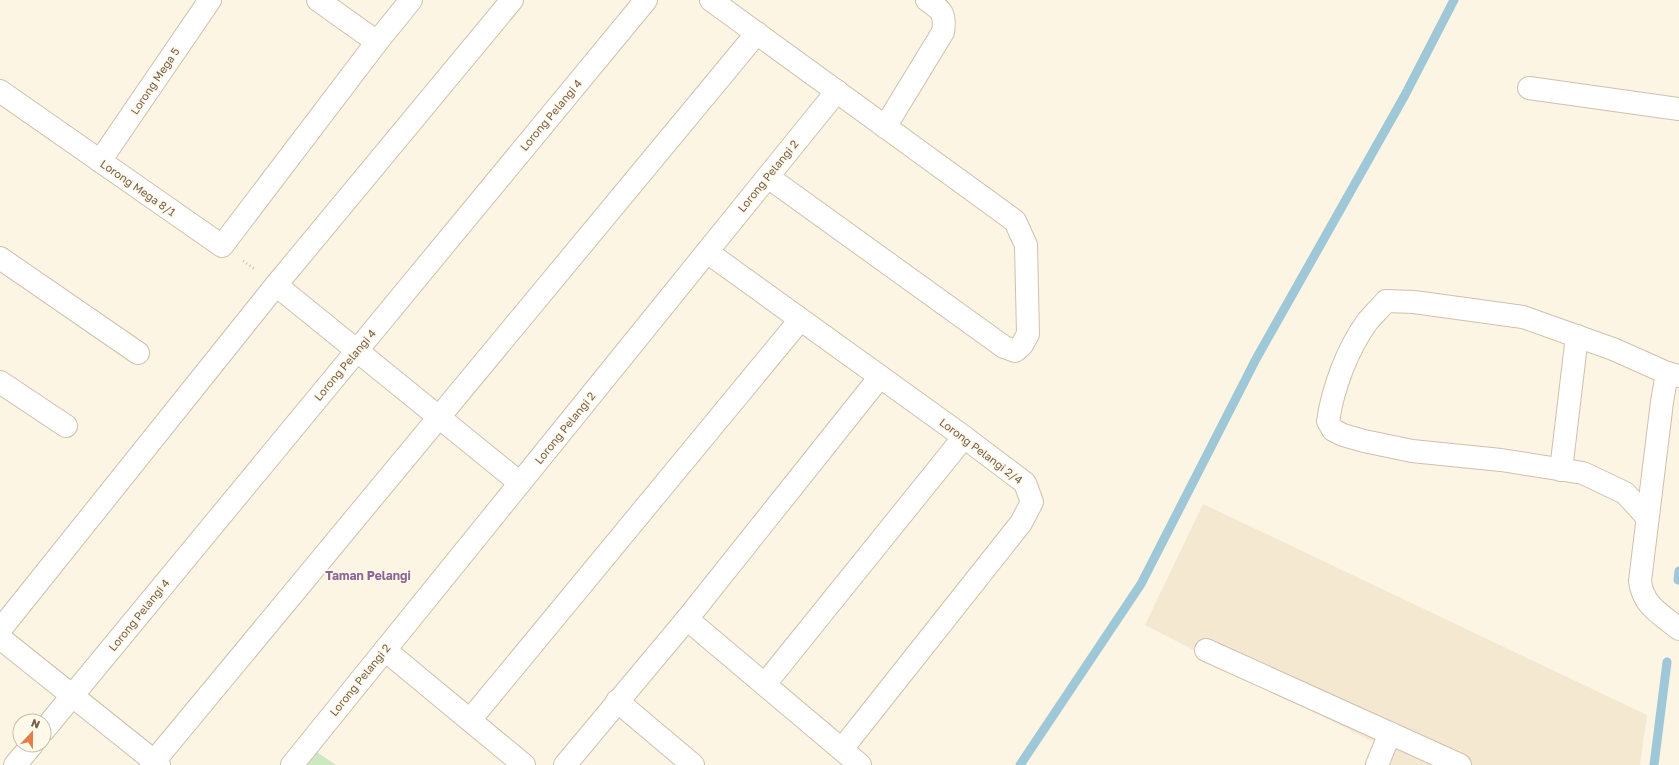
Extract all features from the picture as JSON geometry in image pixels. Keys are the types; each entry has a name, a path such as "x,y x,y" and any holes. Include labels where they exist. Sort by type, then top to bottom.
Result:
{"street":[{"name":"Lorong Mega 5","path":"100,161 210,0"},
{"path":"318,0 378,42"},
{"path":"222,246 411,0"},
{"path":"0,630 276,285 512,0"},
{"name":"Lorong Pelangi 4","path":"52,720 646,0"},
{"path":"711,0 1015,221 1026,245 1028,334 1022,345 1015,351 1004,347 768,177"},
{"path":"885,127 943,32 945,20 940,10 927,0"},
{"path":"0,638 155,764 439,417 757,33"},
{"path":"1529,88 1679,110"},
{"name":"Lorong Mega 8/1","path":"0,91 222,246"},
{"name":"Lorong Pelangi 2","path":"292,765 837,91"},
{"name":"Lorong Pelangi 2/4","path":"707,252 879,378 964,437 1025,484 1032,502 1021,523 842,749"},
{"path":"0,258 138,353"},
{"path":"276,285 520,483"},
{"path":"1647,517 1625,493 1584,474 1501,460 1412,452 1364,441 1333,430 1328,422 1331,400 1352,349 1367,322 1386,301 1414,302 1524,317 1613,349 1673,374 1662,402 1640,581 1641,593 1647,603 1679,629"},
{"path":"470,720 800,320"},
{"path":"1561,470 1577,336"},
{"path":"565,765 687,618 879,378"},
{"path":"0,382 66,426"},
{"path":"765,684 964,437"},
{"path":"687,618 860,765"},
{"path":"385,650 524,765"},
{"path":"1206,650 1460,765"},
{"path":"617,701 693,765"},
{"path":"1378,765 1390,733"},
{"path":"15,765 25,753"}],"path":[{"path":"222,246 276,285"}],"shaded area":[{"path":"1203,504 1647,715 1640,765 1364,765 1373,742 1145,625"}],"green space":[{"path":"317,752 336,765 306,765"}],"waterway":[{"path":"1020,765 1141,584 1256,359 1405,95 1454,0"},
{"path":"1678,580 1679,571"},
{"path":"1654,765 1667,662"}],"district":[{"name":"Taman Pelangi","path":"368,576"}]}
